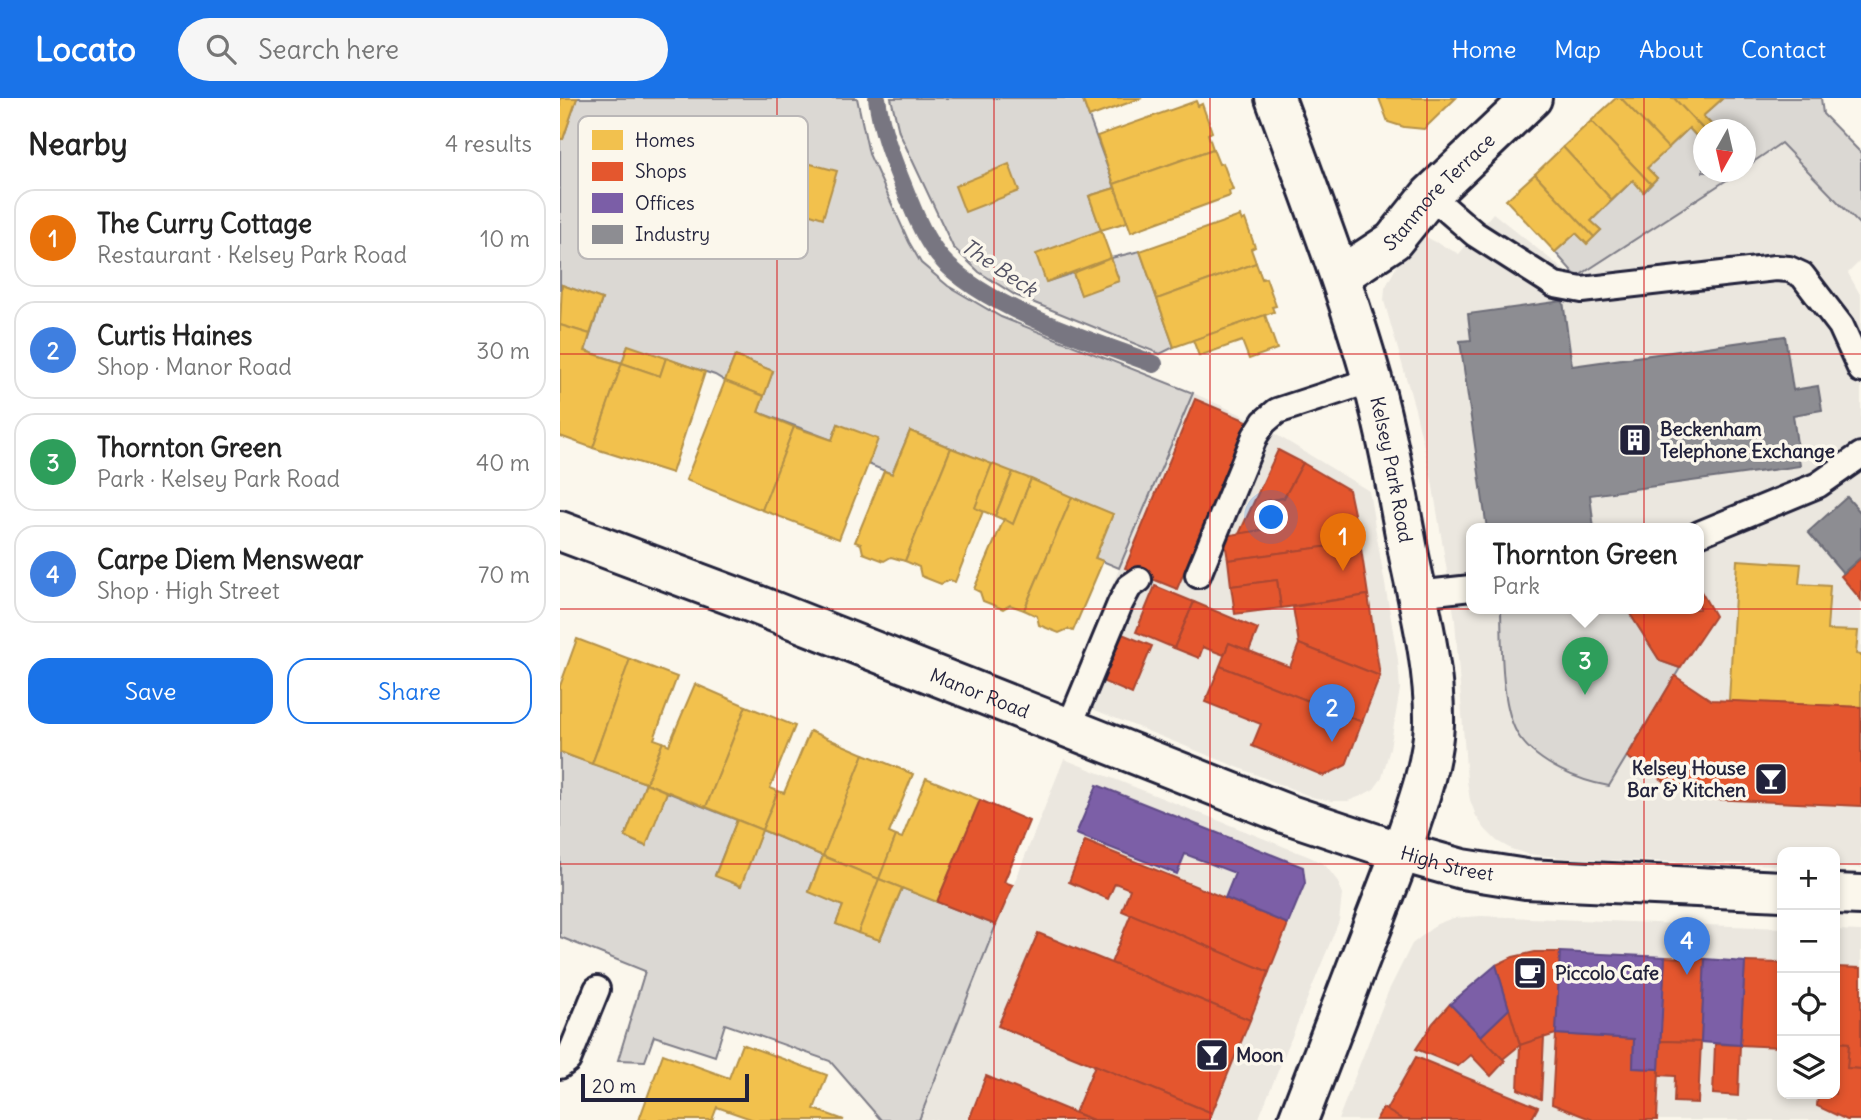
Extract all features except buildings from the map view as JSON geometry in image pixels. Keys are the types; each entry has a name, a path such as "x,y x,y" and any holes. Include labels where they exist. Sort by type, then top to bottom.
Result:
{"main road":[{"name":"Kelsey Park Road","path":"1275,98 1340,276 1372,380 1417,594 1433,693 1434,725 1424,783 1401,852"},
{"name":"Stanmore Terrace","path":"1340,276 1393,241 1430,195 1532,98"},
{"name":"Manor Road","path":"560,531 747,601 1284,813 1401,852"},
{"name":"High Street","path":"1298,1120 1401,852 1462,869 1526,879 1777,891"},
{"path":"1840,894 1861,895"}],"lane":[{"path":"1430,195 1475,234 1555,285 1568,289 1582,290 1775,268 1790,269 1802,275 1841,326 1861,370"},
{"path":"1198,575 1255,436 1264,422 1277,411 1372,380"},
{"path":"1704,532 1818,485 1861,455"},
{"path":"1069,727 1120,604 1129,587 1139,580"},
{"path":"1417,594 1466,589"},
{"path":"560,1066 568,1060 597,989"}],"shaded area":[{"path":"577,98 857,98 869,154 921,263 948,286 1001,317 1193,393 1119,568 1095,558 1112,514 910,431 892,474 868,464 838,424 832,440 758,412 773,371 735,356 725,381 715,375 628,346 622,363 585,351 602,299 562,285 560,290 560,139 563,139"},
{"path":"891,98 1082,98 1115,188 1089,196 1101,230 1046,282 1073,273 1081,294 1119,281 1111,258 1140,251 1174,347 1160,354 1015,295 979,272 953,247 899,132"},
{"path":"1723,98 1821,98 1823,114 1861,153 1861,226 1781,143 1756,160 1756,119 1706,119 1703,116"},
{"path":"1689,128 1693,132 1693,182 1724,182 1577,277 1555,252 1576,233 1587,243 1601,230 1591,221 1633,180 1644,192 1657,178 1647,168"},
{"path":"1781,143 1861,226 1861,260 1848,273 1861,296 1861,868 1840,867 1840,847 1777,847 1777,865 1577,859 1527,854 1497,841 1476,816 1467,781 1455,620 1432,481 1415,409 1384,301 1385,288 1399,262 1426,237 1459,254 1493,213 1575,279 1724,182 1756,182 1756,160","holes":["1466,523 1704,523 1704,614 1630,614 1660,661 1680,668 1609,786 1504,677 1501,614 1466,614"]},
{"path":"1193,393 1249,418 1369,491 1398,660 1400,689 1382,778 1374,789 1361,796 1348,801 1312,797 1065,698"},
{"path":"1501,614 1630,614 1660,661 1680,668 1609,786 1560,770 1538,756 1520,738 1513,726 1505,694"},
{"path":"560,752 646,783 625,837 645,846 667,792 737,820 715,875 740,886 762,830 823,856 809,891 843,906 836,924 880,940 902,888 996,925 919,1120 881,1120 830,1061 725,1024 715,1056 654,1036 645,1061 618,1060 645,971 560,937"},
{"path":"1064,759 1310,857 1325,865 1339,883 1342,895 1339,921 1258,1120 919,1120"},
{"path":"1481,916 1777,928 1777,1099 1840,1099 1840,930 1861,931 1861,1120 1338,1120 1388,992 1412,944 1437,924 1453,918"}],"waterway":[{"name":"The Beck","path":"877,98 887,142 916,218 933,248 951,268 975,287 1034,318 1154,364"}],"place":[{"name":"Beckenham Telephone Exchange","path":"1635,440"},
{"name":"The Curry Cottage","path":"1343,571"},
{"name":"Thornton Green","path":"1585,695"},
{"name":"Curtis Haines","path":"1332,742"},
{"name":"Kelsey House Bar & Kitchen","path":"1771,779"},
{"name":"Piccolo Cafe","path":"1530,973"},
{"name":"Carpe Diem Menswear","path":"1687,975"},
{"name":"Moon","path":"1212,1055"}]}
